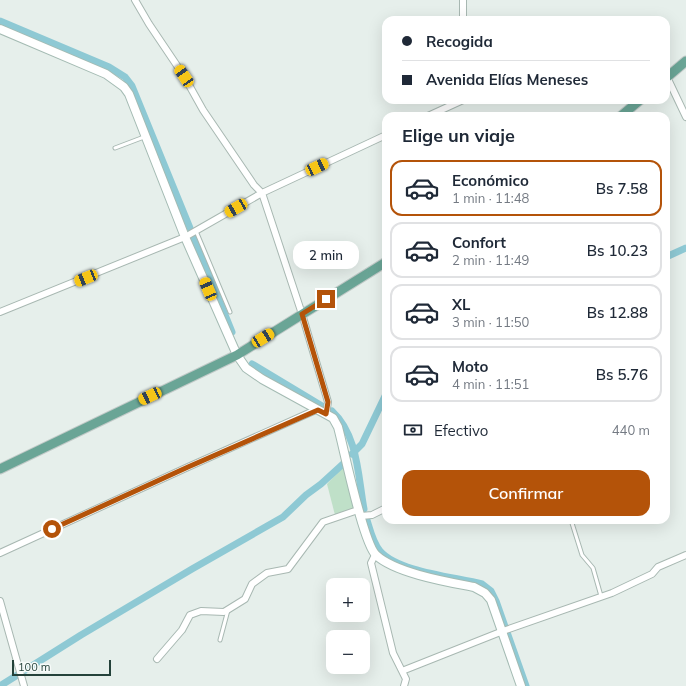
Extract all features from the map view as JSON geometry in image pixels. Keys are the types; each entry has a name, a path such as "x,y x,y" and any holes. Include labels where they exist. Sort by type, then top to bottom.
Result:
{"main road":[{"path":"670,75 686,61"},
{"path":"626,112 635,104"},
{"path":"0,469 237,355 382,264"}],"street":[{"path":"135,0 149,24 184,76 203,110 254,185 262,193 302,314 328,402 326,414"},
{"path":"463,0 463,16"},
{"path":"0,29 106,74 124,87 129,94 185,237 237,355 246,368 262,379 333,418 338,426 360,513 370,546 375,555 395,568 474,587 485,593 491,600 504,631 521,686"},
{"path":"670,86 686,117"},
{"path":"436,112 454,104"},
{"path":"0,312 185,237 262,193 382,137"},
{"path":"0,553 166,476 318,410"},
{"path":"156,659 182,630 190,615 201,611 224,612 245,599 252,584 267,573 288,569 323,522 360,513 372,515 382,510"},
{"path":"375,555 371,563 393,654 406,679 404,686"},
{"path":"402,671 512,628 612,593 652,574 658,567 686,555"},
{"path":"0,601 24,686"}],"lane":[{"path":"115,148 146,137"},
{"path":"196,231 230,312"},
{"path":"572,524 582,555 593,568 601,596"},
{"path":"220,640 229,609"}],"green space":[{"path":"344,466 355,508 335,515 327,484"}],"waterway":[{"path":"0,21 109,67 125,77 132,86 190,228"},
{"path":"194,238 232,332"},
{"path":"670,255 686,248"},
{"path":"252,364 322,406"},
{"path":"352,454 362,444 382,402"},
{"path":"332,411 341,421 352,444 356,457 364,509"},
{"path":"0,686 81,635 283,517 306,495 321,484 344,463"},
{"path":"367,520 375,544 388,558 413,569 482,584 491,591 496,601 526,686"}],"route":[{"path":"52,529 116,499 318,410 326,414 328,402 302,314 326,299"}]}
